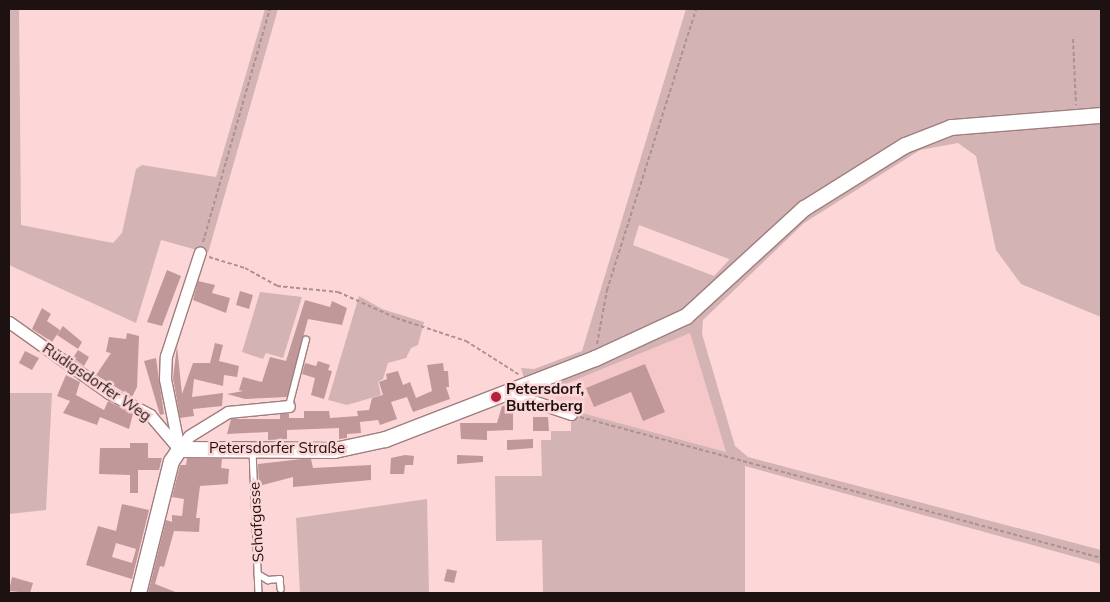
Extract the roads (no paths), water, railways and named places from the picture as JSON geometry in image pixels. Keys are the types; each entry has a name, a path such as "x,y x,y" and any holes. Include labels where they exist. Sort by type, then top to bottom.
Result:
{"main road":[{"name":"Petersdorfer Straße","path":"179,449 253,450 360,447 594,358 686,316 804,208 904,145 951,127 1101,115"},
{"path":"138,593 171,461 179,449"}],"street":[{"path":"179,449 165,380 166,356 200,253"},
{"name":"Rüdigsdorfer Weg","path":"9,322 109,393 150,415 179,449"},
{"path":"519,387 521,397 571,414"},
{"path":"179,449 189,436 228,412 289,406"}],"lane":[{"path":"289,406 306,340"},
{"name":"Schafgasse","path":"253,450 259,593"},
{"path":"258,574 268,580 280,579 281,589"}],"place":[{"name":"Petersdorf, Butterberg","path":"496,397"}]}
